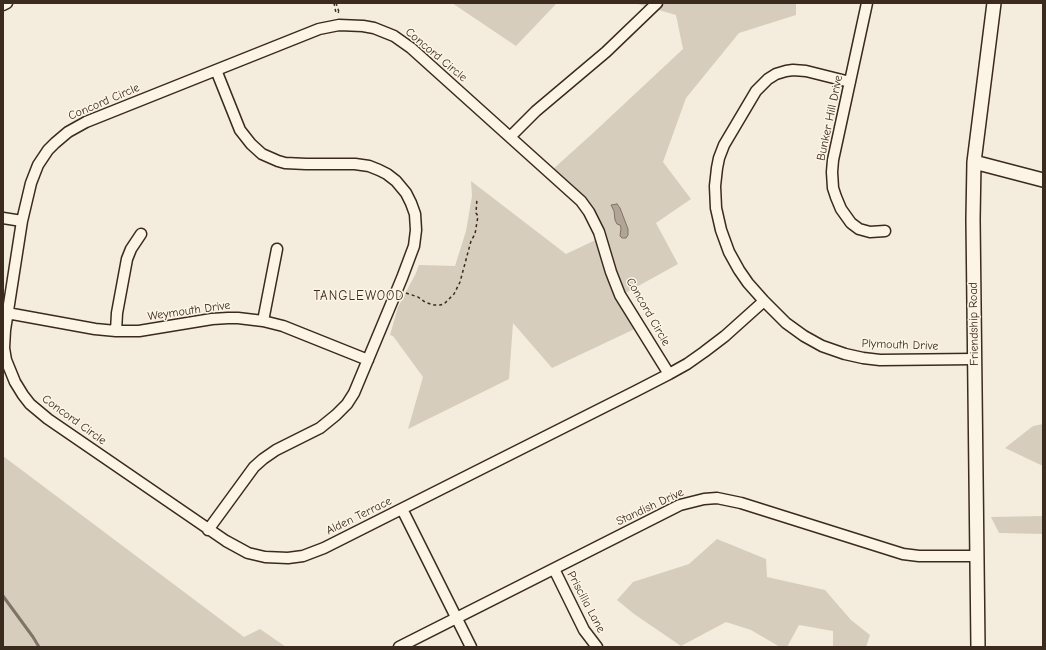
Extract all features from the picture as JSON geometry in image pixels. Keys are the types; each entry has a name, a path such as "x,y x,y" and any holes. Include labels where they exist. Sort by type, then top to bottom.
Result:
{"street":[{"path":"3,5 7,3"},
{"path":"510,137 536,111 606,52 657,3"},
{"name":"Bunker Hill Drive","path":"867,3 847,81 833,160 833,188 841,209 851,223 860,229 870,232 885,231"},
{"name":"Friendship Road","path":"978,647 974,359 974,162 994,3"},
{"name":"Concord Circle","path":"208,530 48,419 30,404 14,382 6,360 4,338 22,220 31,183 38,166 48,150 68,132 86,122 319,29 339,25 351,25 374,28 394,36 411,48 581,201 589,212 599,232 611,272 620,295 669,374"},
{"path":"208,530 254,466 276,450 320,428 347,404 354,392 397,291 414,246 416,230 415,214 406,193 401,186 387,174 369,166 355,164 285,163 262,154 251,144 240,130 216,70"},
{"name":"Plymouth Drive","path":"847,81 806,71 793,70 776,74 768,79 756,91 724,145 717,168 715,186 716,208 721,230 729,252 748,283 764,301 786,322 804,336 822,346 845,354 880,360 974,359"},
{"path":"974,162 1043,180"},
{"path":"3,218 22,220"},
{"path":"116,331 117,313 127,259 131,249 141,234"},
{"path":"263,321 276,249"},
{"path":"402,509 687,364 725,336 764,301"},
{"name":"Weymouth Drive","path":"7,313 95,329 116,331 139,331 212,319 238,318 263,321 283,326 368,360"},
{"name":"Standish Drive","path":"400,647 680,505 704,499 717,498 740,503 903,554 920,556 977,556"},
{"name":"Alden Terrace","path":"208,530 248,553 265,557 288,558 303,556 324,548 402,509 470,647"},
{"name":"Priscilla Lane","path":"554,569 584,630 596,647"}],"path":[{"path":"397,291 414,295 433,305 444,304 450,299 460,282 471,241 476,234 478,216 476,212 476,198"}],"shaded area":[{"path":"452,3 557,3 516,46"},
{"path":"634,3 796,3 796,15 739,33 686,98 663,162 691,199 656,223 678,264 622,295 641,326 552,368 513,323 509,379 408,429 423,377 393,336 390,335 398,307 419,265 455,266 466,231 472,196 471,181 566,254 604,236 552,170 683,49 676,15"},
{"path":"617,204 628,229 628,235 626,238 622,238 620,236 621,228 615,220 614,211 611,205"},
{"path":"1043,424 1043,466 1005,448 1033,426"},
{"path":"3,456 244,637 260,629 286,647 3,647"},
{"path":"1043,516 1043,534 999,533 991,517"},
{"path":"717,539 766,559 767,577 825,590 851,620 870,635 866,647 833,647 833,631 799,625 787,647 780,647 751,630 726,622 681,646 634,614 617,600 633,582 689,564"}],"waterway":[{"path":"3,596 39,647"}],"district":[{"name":"TANGLEWOOD","path":"359,296"}]}
